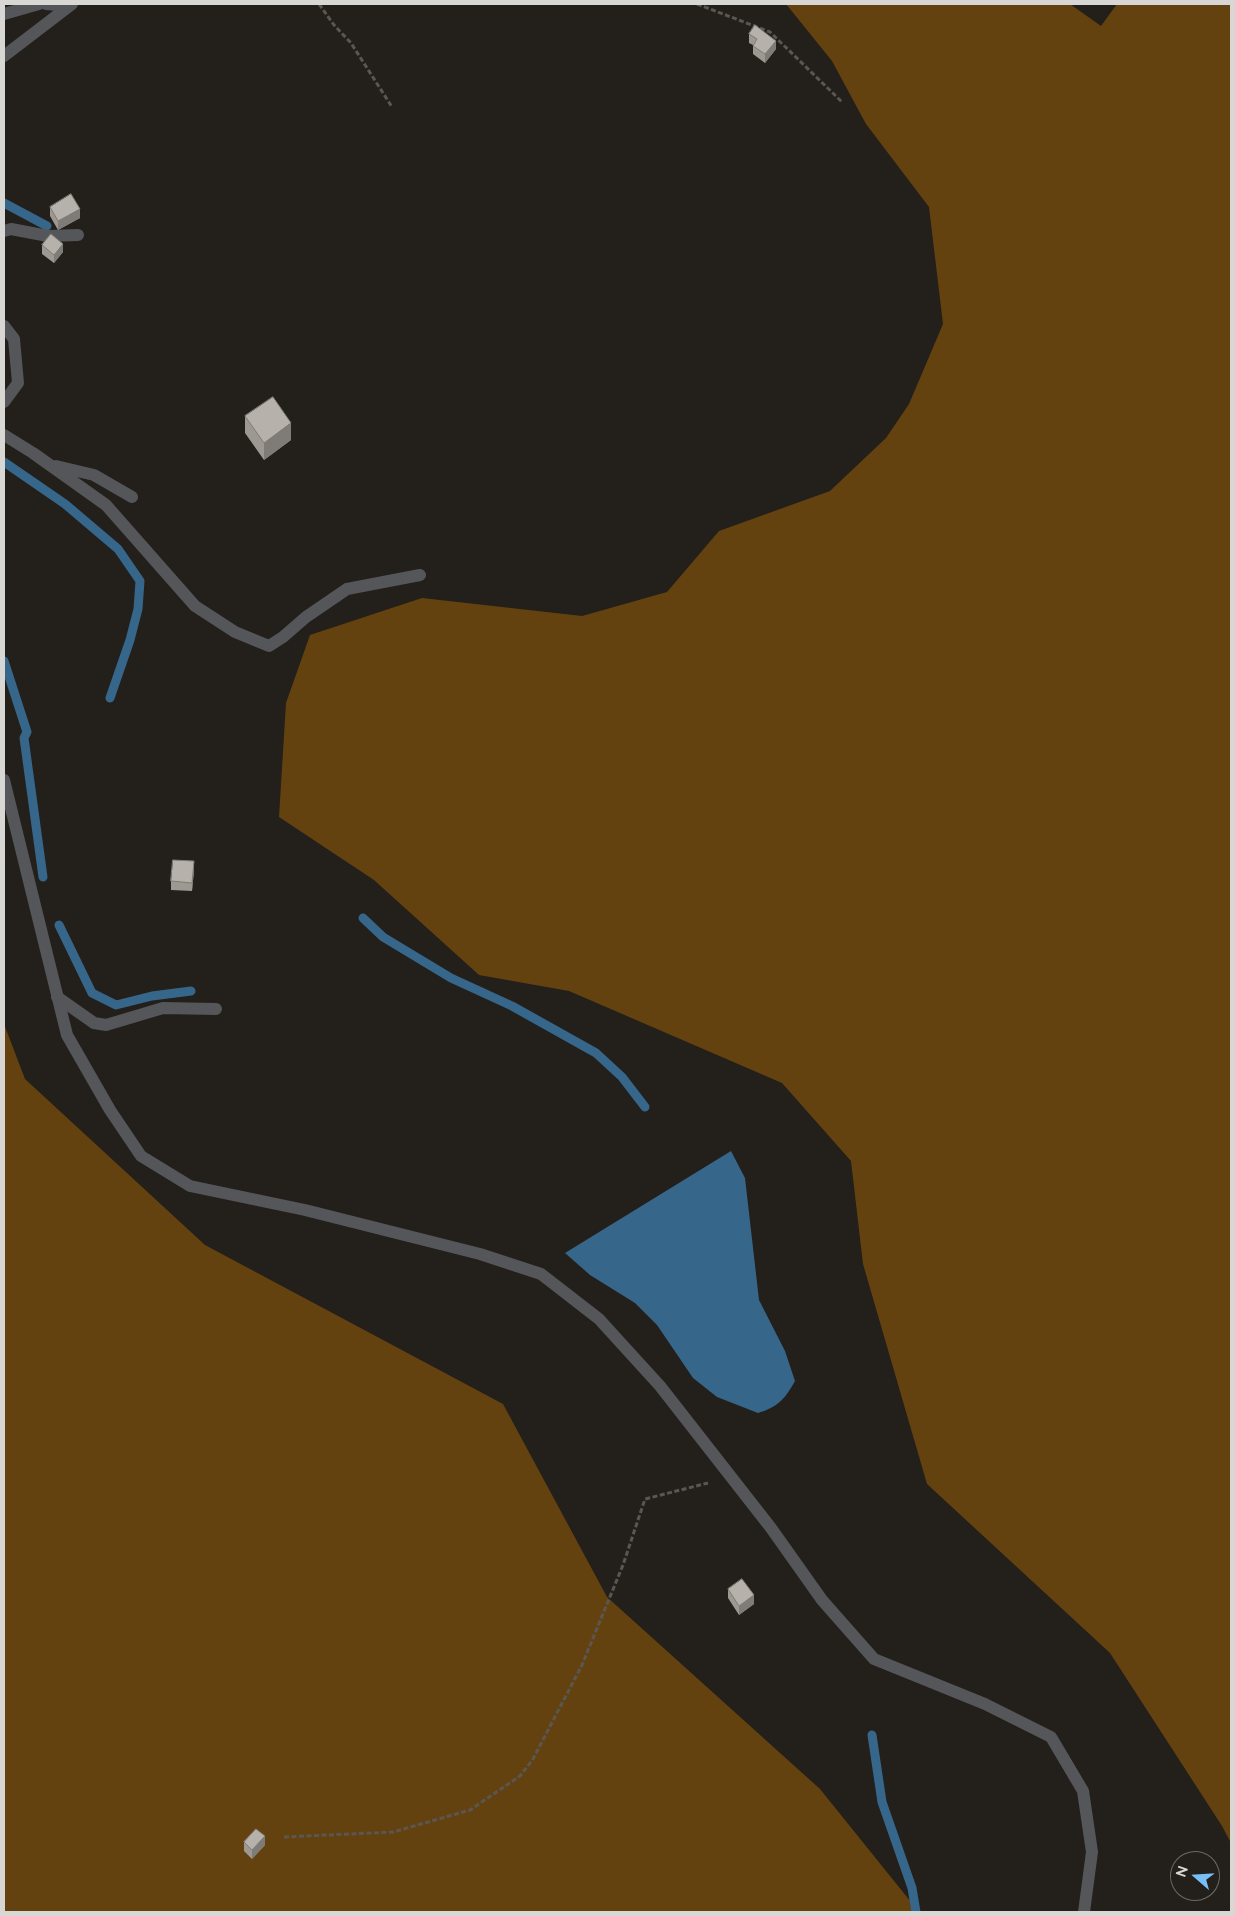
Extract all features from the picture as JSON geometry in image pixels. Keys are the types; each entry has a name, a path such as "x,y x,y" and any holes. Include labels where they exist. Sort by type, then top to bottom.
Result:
{"street":[{"path":"4,14 40,4"},
{"path":"46,4 70,5"},
{"path":"4,56 70,5"},
{"path":"4,231 11,229 48,236 78,235"},
{"path":"4,326 14,339 18,383 4,402"},
{"path":"4,435 49,464 106,505 195,606 235,632 269,646 283,637 306,617 347,589 420,575"},
{"path":"49,464 94,475 132,497"},
{"path":"4,780 67,1035 110,1110 141,1156 190,1186 305,1210 480,1254 541,1274 599,1319 660,1386 771,1528 822,1600 874,1660 986,1704 1051,1737 1083,1791 1092,1852 1084,1912"},
{"path":"57,997 94,1023 106,1025 163,1008 216,1009"}],"path":[{"path":"319,4 334,25 351,43 392,107"},
{"path":"697,4 770,32 842,102"},
{"path":"284,1837 392,1832 470,1810 520,1776 533,1759 582,1665 623,1565 646,1499 731,1477"}],"shaded area":[{"path":"786,4 1070,4 1101,26 1117,4 1231,4 1231,1843 1222,1826 1110,1653 927,1484 863,1264 851,1161 782,1083 569,991 479,975 374,880 279,817 286,703 310,635 422,598 582,616 667,592 719,531 830,491 886,438 909,404 943,324 929,207 866,124 832,61"},
{"path":"4,1024 25,1079 205,1245 503,1404 607,1597 820,1789 919,1912 4,1912"}],"water":[{"path":"731,1151 745,1178 759,1300 785,1351 795,1381 780,1402 758,1413 717,1397 693,1378 657,1325 635,1303 590,1275 565,1253"}],"building":[{"path":"755,25 776,41 765,54 753,46 757,39 749,34"},
{"path":"71,194 80,209 58,221 50,207"},
{"path":"51,234 63,244 54,255 42,245"},
{"path":"273,397 291,423 264,443 245,416"},
{"path":"173,860 194,861 192,883 171,881"},
{"path":"742,1579 754,1595 739,1606 728,1589"},
{"path":"256,1829 265,1836 252,1850 244,1842"}],"waterway":[{"path":"4,203 47,226"},
{"path":"4,462 65,504 118,549 140,581 138,609 130,640 110,698"},
{"path":"4,661 27,732 24,738 43,877"},
{"path":"363,918 383,937 451,978 512,1006 596,1053 622,1077 645,1107"},
{"path":"59,925 92,993 116,1005 152,996 191,991"},
{"path":"872,1735 882,1802 912,1888 916,1912"}]}
